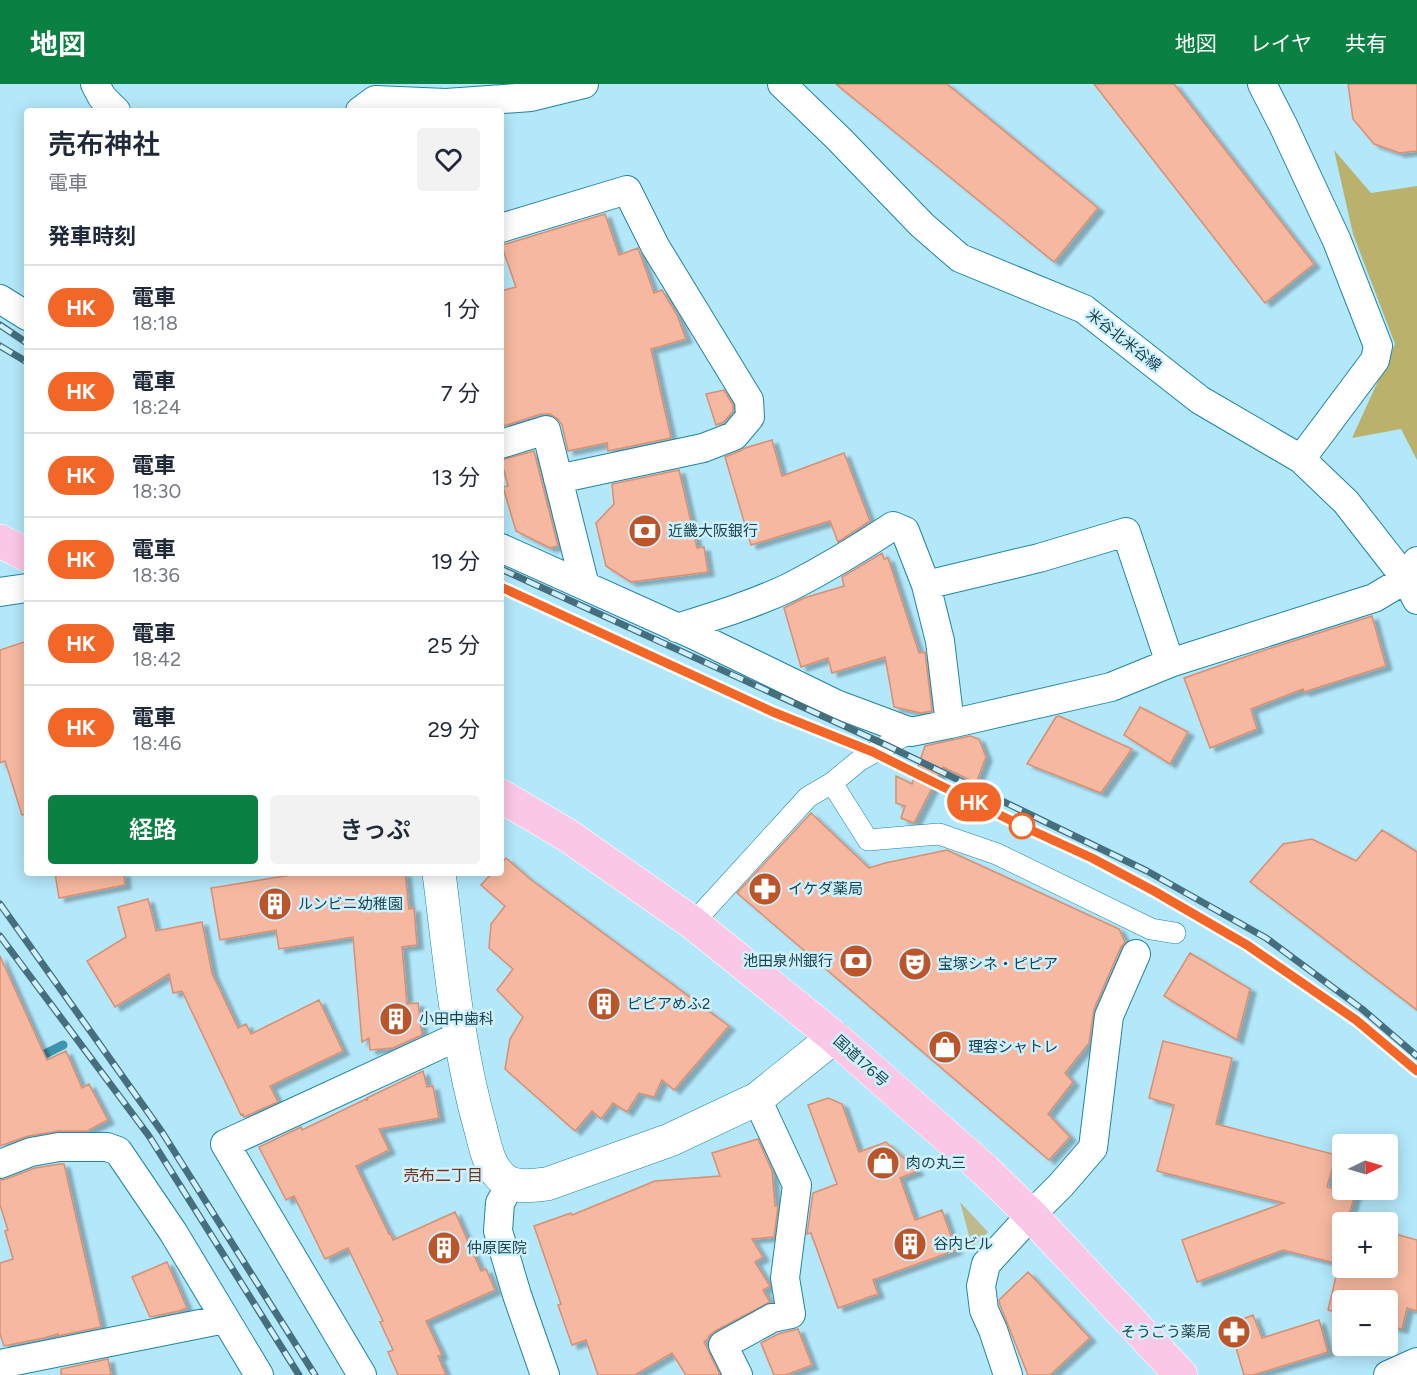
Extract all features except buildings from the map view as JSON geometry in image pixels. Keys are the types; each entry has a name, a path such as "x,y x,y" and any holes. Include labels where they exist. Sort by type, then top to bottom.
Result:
{"highway":[{"path":"0,541 24,553"},
{"name":"国道176号","path":"504,798 567,835 693,922 834,1037 985,1170 1031,1215 1181,1375"}],"street":[{"path":"95,84 102,97 113,108"},
{"path":"364,108 375,100 403,93 446,103 531,97 584,84"},
{"name":"米谷北米谷線","path":"782,84 922,225 960,258 1084,309 1200,400 1301,459 1346,502 1413,580"},
{"path":"1262,84 1337,241 1378,346 1375,360 1301,459"},
{"path":"504,227 627,190 655,246 749,400 750,417 734,436 703,448 558,479"},
{"path":"0,300 24,314"},
{"path":"504,443 546,430 585,586"},
{"path":"677,628 743,606 790,587 893,526 905,531 926,585 940,641 950,724"},
{"path":"926,585 1039,558 1126,532 1170,663"},
{"path":"504,549 836,704 911,732"},
{"path":"693,922 808,797 832,783 860,760 911,732 1111,687 1170,663 1374,598 1413,580"},
{"path":"0,592 24,588"},
{"path":"832,783 868,840 939,834 997,854 1152,929 1174,933"},
{"path":"439,876 461,1039 472,1097 491,1164 500,1177 511,1183 526,1187 547,1184 670,1140 757,1099 834,1037"},
{"path":"1008,1375 984,1310 981,1286 986,1264 1093,1148 1109,1016 1136,954"},
{"path":"362,1375 225,1144 446,1042 461,1039"},
{"path":"738,1375 723,1345 771,1318 791,1314 785,1278 796,1185 757,1099"},
{"path":"0,1164 31,1152 58,1147 107,1147 118,1151 173,1232 259,1375"},
{"path":"511,1183 500,1203 498,1231 545,1375"},
{"path":"0,1364 225,1319"},
{"path":"1388,1375 1417,1362"}],"shaded area":[{"path":"1334,150 1371,193 1417,186 1417,460 1401,429 1352,438 1395,344 1353,234"},
{"path":"960,1202 988,1232 972,1247"}],"waterway":[{"path":"35,1059 63,1045"}],"railway":[{"path":"0,325 24,341"},
{"path":"0,346 24,360"},
{"path":"504,570 886,745 1147,871 1266,938 1362,1009 1417,1056"},
{"path":"504,588 773,712 873,752 1154,890 1247,945 1356,1020 1417,1071"},
{"path":"0,904 162,1132 315,1375"},
{"path":"0,936 149,1136 299,1375"}],"train":[{"name":"HK","path":"504,588 773,712 873,752 1092,858 1247,945 1356,1020 1417,1071"}],"place":[{"name":"近畿大阪銀行","path":"645,531"},
{"name":"イケダ薬局","path":"765,889"},
{"name":"ルンビニ幼稚園","path":"275,904"},
{"name":"池田泉州銀行","path":"856,961"},
{"name":"宝塚シネ・ピピア","path":"915,964"},
{"name":"ピピアめふ2","path":"604,1004"},
{"name":"小田中歯科","path":"396,1019"},
{"name":"理容シャトレ","path":"945,1047"},
{"name":"肉の丸三","path":"883,1163"},
{"name":"谷内ビル","path":"910,1244"},
{"name":"仲原医院","path":"444,1248"},
{"name":"そうごう薬局","path":"1234,1332"}],"district":[{"name":"売布二丁目","path":"443,1175"}]}
